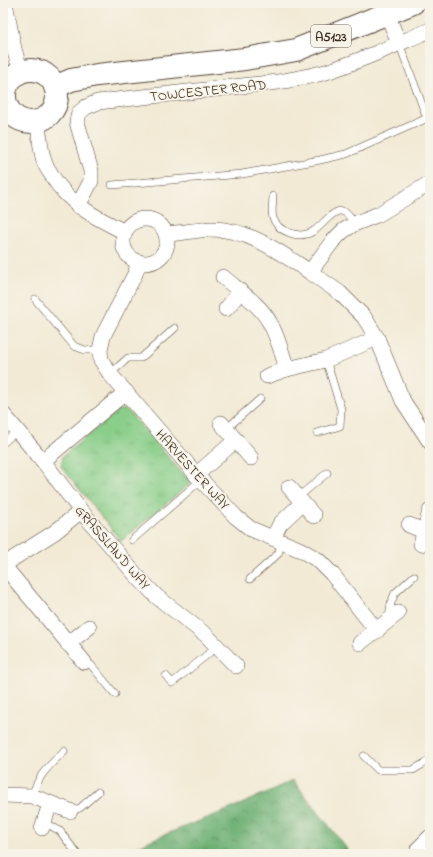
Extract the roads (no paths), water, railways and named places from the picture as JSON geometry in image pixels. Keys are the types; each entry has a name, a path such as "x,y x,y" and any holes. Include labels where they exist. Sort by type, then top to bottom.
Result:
{"main road":[{"name":"TOWCESTER ROAD","path":"55,87 71,80 97,75 245,59 296,50 414,3"},
{"path":"37,71 51,80 55,87 57,95 54,109 44,119 37,122 22,121 10,112 6,105 4,98 5,90 14,76 21,72 37,71"}],"street":[{"path":"5,3 14,49 21,72"},
{"path":"387,14 399,43"},
{"name":"TOWCESTER ROAD","path":"78,206 91,180 91,171 77,122 79,113 86,106 98,102 278,82 305,77 330,71 430,30"},
{"path":"37,122 44,162 54,180 66,195 78,206 104,222 125,232"},
{"path":"310,272 332,242 343,231 354,224 379,214 429,184"},
{"path":"150,219 157,222 166,234 167,242 165,250 161,256 154,261 147,263 132,259 124,247 123,239 125,232 135,221 150,219"},
{"path":"166,234 212,229 229,231 254,238 280,252 340,293 364,317 377,338 404,401 430,442"},
{"path":"100,350 103,336 135,274 139,262"},
{"path":"223,277 262,311 270,322 277,337 287,370"},
{"path":"226,308 240,292"},
{"path":"267,376 326,360 377,338"},
{"name":"HARVESTER WAY","path":"100,350 102,360 110,374 199,477 236,517 251,529 301,550 318,560 332,574 377,630"},
{"path":"43,461 126,392"},
{"name":"GRASSLAND WAY","path":"3,414 43,461 81,511 136,575 156,596 192,623 218,646 236,666"},
{"path":"199,477 228,431 251,458"},
{"path":"278,540 280,524 296,496 314,516"},
{"path":"81,511 55,532 4,566 84,662"},
{"path":"409,525 423,538 430,511"},
{"path":"360,643 394,616"},
{"path":"68,644 89,627"},
{"path":"3,795 32,796 70,811"},
{"path":"43,825 50,804"},
{"path":"420,852 430,837"}],"lane":[{"path":"112,185 242,174 320,160 346,154 428,117 399,43"},
{"path":"273,196 273,217 278,226 288,233 299,235 311,233 331,214 339,212 346,213 350,216 354,224"},
{"path":"35,299 74,346 85,350 100,350"},
{"path":"110,374 128,358 141,358 175,328"},
{"path":"317,432 340,426 341,409 326,360"},
{"path":"228,431 260,399"},
{"path":"3,443 17,431"},
{"path":"296,496 327,473"},
{"path":"132,540 199,477"},
{"path":"250,579 278,554 278,540"},
{"path":"394,616 391,603 395,593 414,576"},
{"path":"166,676 172,683 218,646"},
{"path":"84,662 91,665 115,694"},
{"path":"32,796 37,782 45,769 64,751"},
{"path":"364,756 378,770 413,770 430,760"},
{"path":"70,811 80,808 98,792"},
{"path":"43,825 60,831 77,854"}]}
